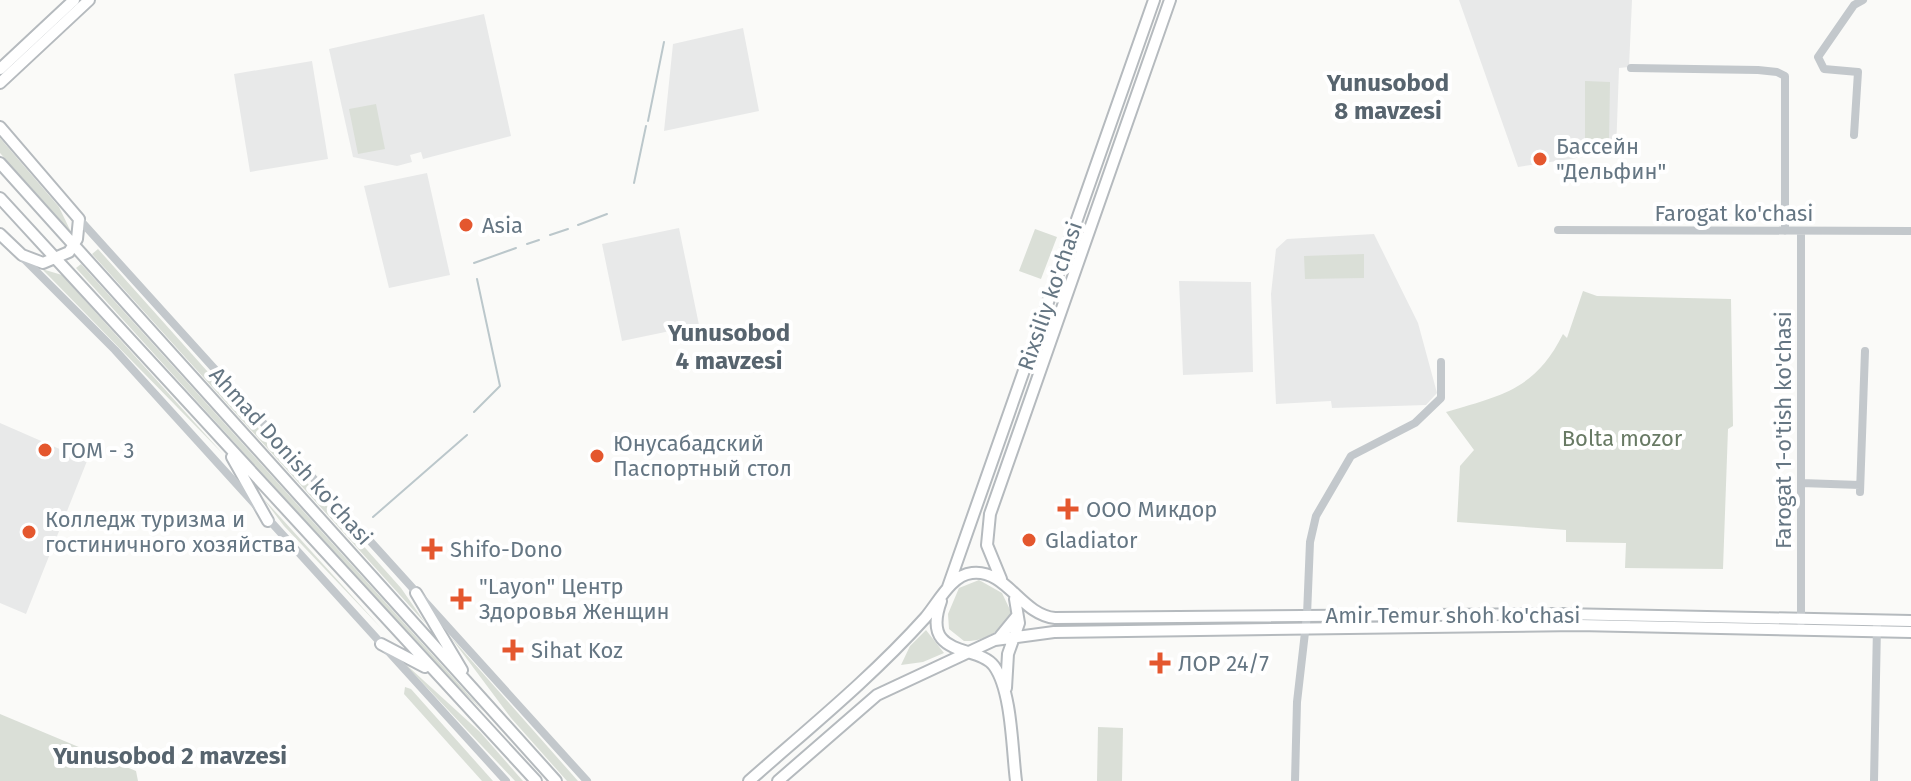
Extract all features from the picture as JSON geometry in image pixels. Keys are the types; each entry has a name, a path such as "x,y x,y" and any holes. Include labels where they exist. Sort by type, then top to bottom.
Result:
{"main road":[{"path":"0,69 74,0"},
{"path":"0,83 89,0"},
{"name":"Rixsiliy ko'chasi","path":"1007,587 991,561 986,534 1012,451 1170,0"},
{"path":"1153,4 1166,12"},
{"name":"Rixsiliy ko'chasi","path":"946,592 1153,4"},
{"name":"Ahmad Donish ko'chasi","path":"1,127 79,219"},
{"name":"Ahmad Donish ko'chasi","path":"0,163 556,781"},
{"name":"Ahmad Donish ko'chasi","path":"0,198 431,671 536,781"},
{"path":"0,234 17,251 38,262 57,259 74,245 79,219"},
{"path":"223,442 268,521"},
{"path":"997,445 1003,452 1012,451"},
{"name":"Amir Temur shoh ko'chasi","path":"749,781 877,670 958,578 973,572 992,576 1031,611 1051,618 1307,615 1877,626 1911,632"},
{"path":"1006,698 1008,658 1015,636 1018,606 1007,587"},
{"path":"946,592 938,615 940,632 949,645 964,654 982,656 1000,677 1006,698 1016,781"},
{"path":"416,593 476,693"},
{"path":"995,640 1013,625 1018,606"},
{"name":"Amir Temur shoh ko'chasi","path":"1877,626 1911,621"},
{"name":"Amir Temur shoh ko'chasi","path":"778,781 884,690 995,640 1015,636 1054,632 1801,624"},
{"path":"381,644 431,671"}],"street":[{"path":"1854,135 1858,72 1824,69 1818,57 1854,5 1863,0"},
{"path":"1631,68 1758,70 1785,76 1785,231"},
{"name":"Ahmad Donish ko'chasi","path":"79,219 587,781"},
{"name":"Farogat ko'chasi","path":"1558,230 1911,231"},
{"name":"Farogat 1-o'tish ko'chasi","path":"1801,231 1801,624"},
{"path":"17,251 115,350 506,781"},
{"path":"1801,483 1860,488 1865,351"},
{"path":"1295,781 1297,702 1306,629 1310,542 1325,497 1351,456 1415,423 1441,398 1441,362"},
{"path":"1874,781 1877,626"}],"shaded area":[{"path":"1459,0 1632,0 1629,67 1619,68 1616,152 1518,167"},
{"path":"484,14 511,136 423,159 421,152 410,155 412,162 397,166 353,157 329,49"},
{"path":"743,28 759,111 664,131 673,44"},
{"path":"312,61 328,159 250,172 234,74"},
{"path":"427,173 450,275 389,288 364,186"},
{"path":"679,228 699,325 622,341 602,244"},
{"path":"1374,234 1418,323 1437,393 1426,405 1332,408 1331,401 1276,404 1271,294 1276,249 1287,239"},
{"path":"1179,281 1251,282 1253,372 1183,375"},
{"name":"Колледж туризма и гостиничного хозяйства","path":"0,423 87,461 26,614 0,603"}],"green space":[{"path":"1585,81 1610,82 1609,142 1585,142"},
{"path":"376,104 385,149 358,154 349,109"},
{"path":"0,138 59,207 71,232 0,153"},
{"path":"1035,229 1057,237 1041,279 1019,271"},
{"path":"98,249 401,588 426,624 92,254"},
{"path":"1364,254 1364,278 1305,279 1304,256"},
{"path":"81,264 484,712 441,670 76,268"},
{"path":"42,269 62,275 223,454"},
{"name":"Bolta mozor","path":"1583,291 1597,296 1731,299 1733,426 1728,429 1723,569 1625,568 1626,543 1566,542 1566,530 1457,522 1460,466 1474,450 1446,412 1500,395 1528,379 1552,353 1563,334 1567,338"},
{"path":"262,497 382,629 284,526"},
{"path":"979,580 1002,593 1012,614 992,634 979,640 964,641 949,629 948,614 959,588"},
{"path":"926,630 944,653 923,662 901,665 910,646"},
{"path":"449,635 578,781 567,781 511,718"},
{"path":"400,659 480,732 523,781 515,781"},
{"path":"405,687 411,689 493,781 482,781 404,694"},
{"path":"0,714 136,771 138,781 0,781"},
{"path":"1098,727 1123,728 1122,781 1097,781"}],"waterway":[{"path":"648,121 664,42"},
{"path":"634,183 646,126"},
{"path":"578,225 607,214"},
{"path":"550,235 568,229"},
{"path":"527,244 539,240"},
{"path":"474,263 516,248"},
{"path":"474,412 500,386 477,279"},
{"path":"373,517 467,435"}],"place":[{"name":"Бассейн \"Дельфин\"","path":"1540,159"},
{"name":"Asia","path":"466,225"},
{"name":"ГОМ - 3","path":"45,450"},
{"name":"Юнусабадский Паспортный стол","path":"597,456"},
{"name":"ООО Микдор","path":"1068,509"},
{"name":"Колледж туризма и гостиничного хозяйства","path":"29,532"},
{"name":"Gladiator","path":"1029,540"},
{"name":"Shifo-Dono","path":"432,549"},
{"name":"\"Layon\" Центр Здоровья Женщин","path":"461,599"},
{"name":"Sihat Koz","path":"513,650"},
{"name":"ЛОР 24/7","path":"1160,663"}],"district":[{"name":"Yunusobod 8 mavzesi","path":"1388,97"},
{"name":"Yunusobod 4 mavzesi","path":"729,347"},
{"name":"Yunusobod 2 mavzesi","path":"170,756"}]}
